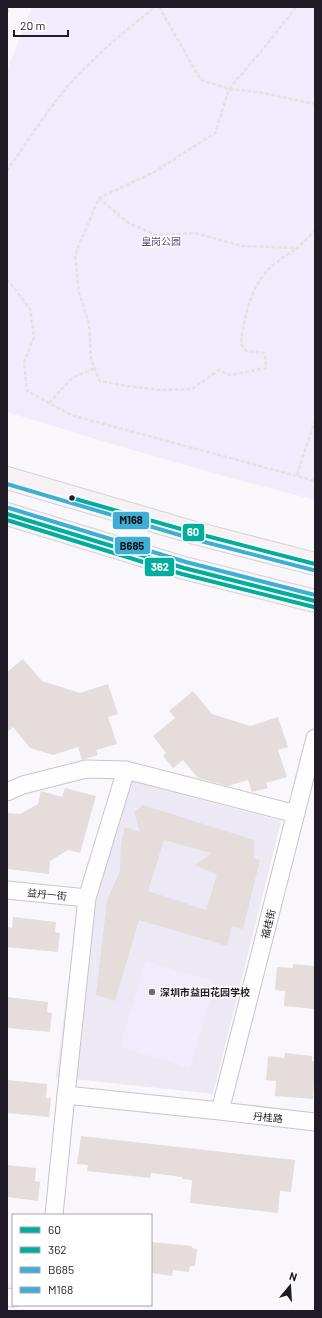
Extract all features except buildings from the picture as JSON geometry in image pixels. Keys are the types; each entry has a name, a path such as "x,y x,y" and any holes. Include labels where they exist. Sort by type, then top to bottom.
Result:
{"main road":[{"path":"7,478 196,533 315,564"},
{"path":"7,514 184,568 315,601"}],"street":[{"name":"福桂街","path":"220,1111 315,738"},
{"path":"7,792 23,785 86,769 126,770 296,814"},
{"path":"54,1214 87,898 126,770"},
{"name":"益丹一街","path":"7,890 87,898"},
{"name":"丹桂路","path":"66,1095 315,1122"}],"path":[{"path":"7,13 9,7"},
{"path":"7,171 34,130 68,86 106,48 155,7"},
{"path":"158,7 201,80 229,89 258,92 315,104"},
{"path":"296,7 229,89 215,133 154,172 99,198 75,256 79,293 89,323 92,360 100,381 161,390 192,389 219,370 230,375 266,368 265,353 246,351 241,344 244,318 253,294 268,271 297,248 315,231"},
{"path":"99,198 127,222 155,235 195,233 242,246 297,248"},
{"path":"7,278 30,309 34,338 24,362 27,391 71,415 315,481"},
{"path":"50,403 72,378 95,368"},
{"path":"297,475 315,420"}],"shaded area":[{"name":"深圳市益田花园学校","path":"116,777 281,821 213,1094 56,1077 78,908"}],"green space":[{"name":"皇岗公园","path":"32,7 315,7 315,500 209,472 7,412 7,70"},
{"path":"146,961 215,982 190,1068 120,1047"}],"transit line":[{"name":"M168","path":"7,484 193,539 313,570"},
{"name":"60","path":"72,498 195,533 315,564"},
{"name":"B685","path":"9,508 186,562 315,595"},
{"name":"60","path":"7,514 184,568 315,601"},
{"name":"362","path":"7,520 182,574 314,607"}],"place":[{"name":"深圳市益田花园学校","path":"152,992"}]}
